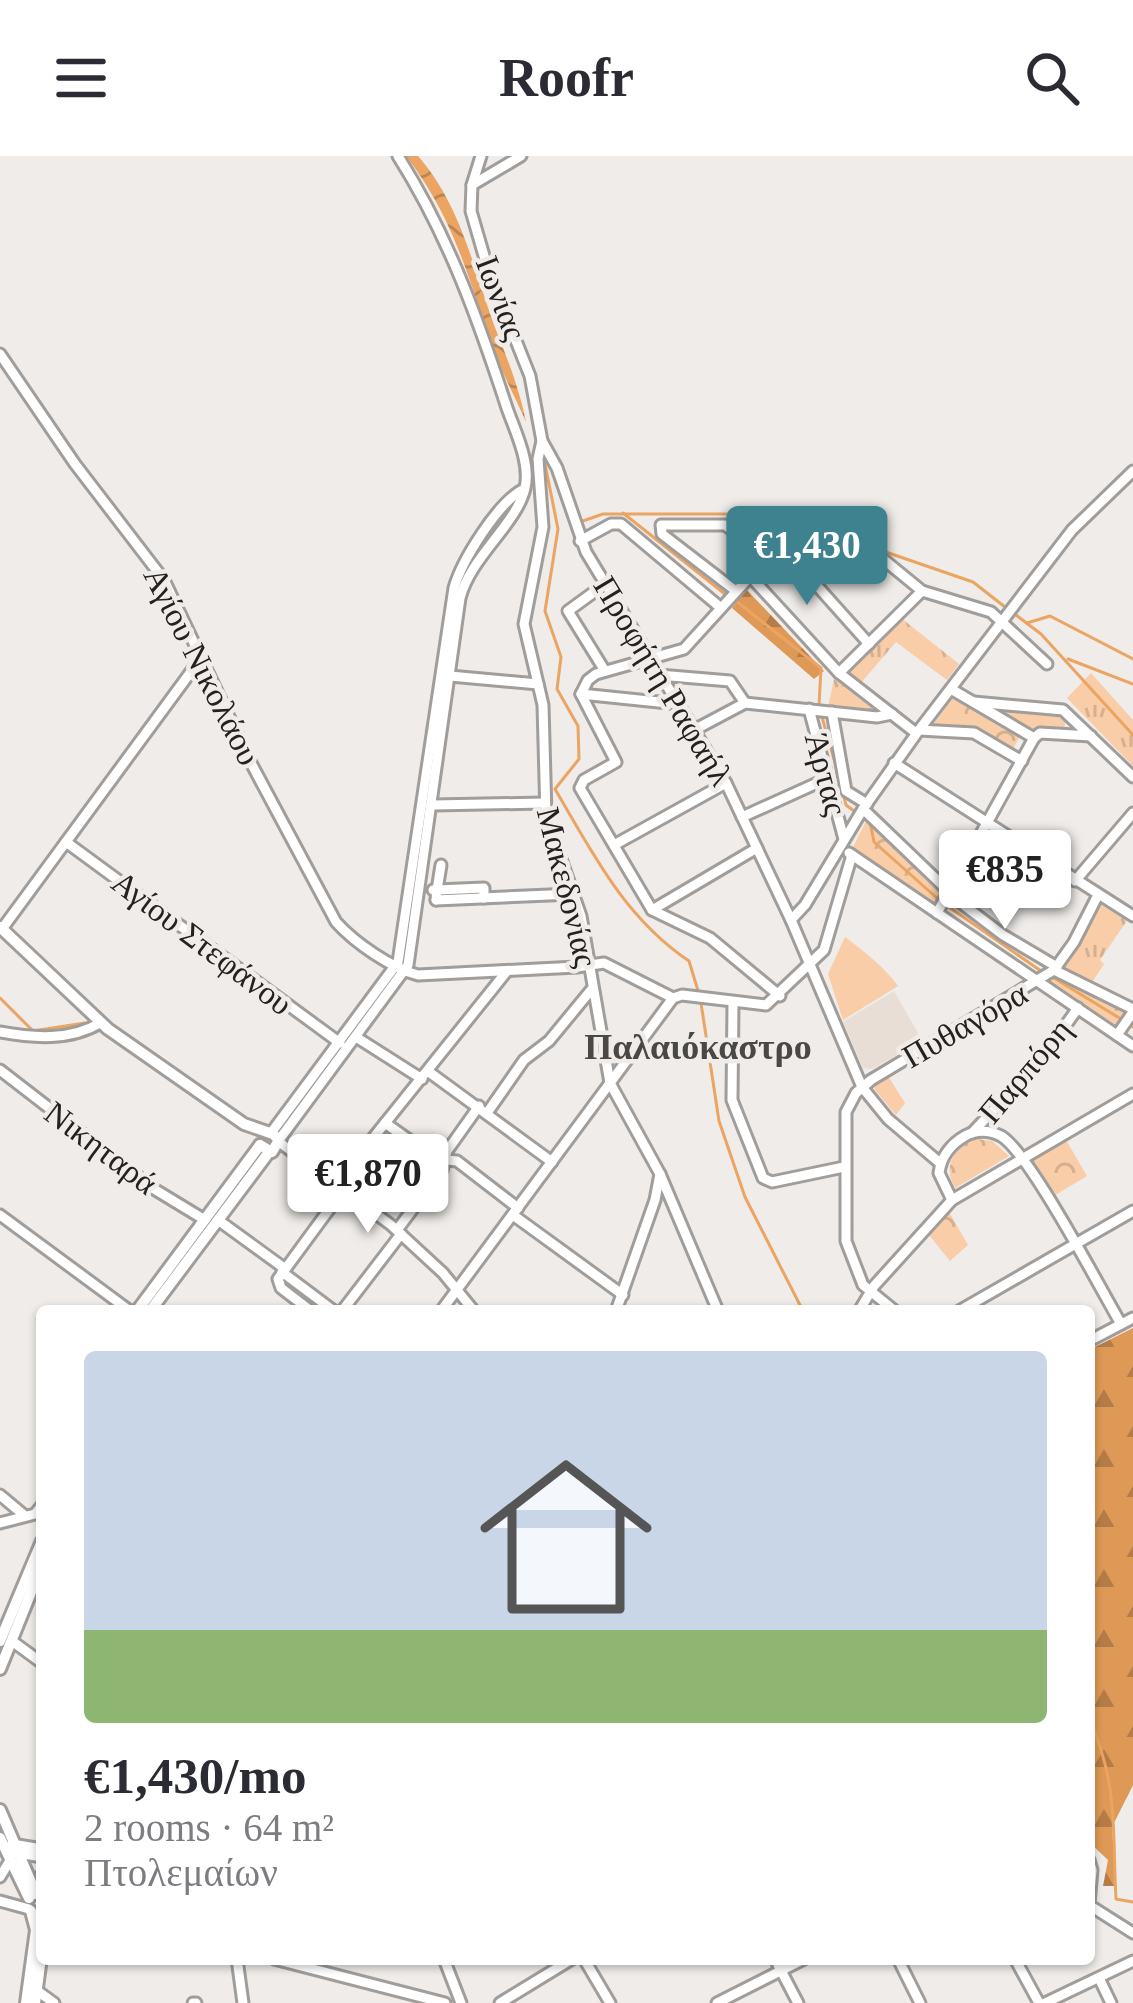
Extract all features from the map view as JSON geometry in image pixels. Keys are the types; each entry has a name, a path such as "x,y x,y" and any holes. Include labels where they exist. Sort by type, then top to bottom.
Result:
{"main road":[{"path":"1,928 100,1023 270,1143 139,1305"},
{"path":"154,1305 211,1220"},
{"path":"0,1669 36,1558"},
{"path":"6,1641 36,1578"},
{"path":"0,1810 8,1849 34,1902 32,1999"},
{"path":"32,1999 39,1965"}],"street":[{"path":"270,1143 356,1037 415,939 464,584 525,488 525,465 514,426 469,296 428,203 398,156"},
{"name":"Ιωνίας","path":"481,156 472,185 473,222 530,376 542,441"},
{"path":"472,185 521,156"},
{"name":"Αγίου Νικολάου","path":"0,354 5,370 157,569 333,917 355,940 401,968"},
{"name":"Μακεδονίας","path":"542,441 541,541 524,624 543,705 544,803 549,829 573,894 610,1083 660,1174 715,1305"},
{"name":"Προφήτη Ραφαήλ","path":"542,441 557,468 580,541 726,783 862,1087 888,1119 940,1163"},
{"path":"791,920 893,763 1087,513 1133,471"},
{"path":"270,1143 340,1042 401,968 456,580 504,505 540,483"},
{"path":"736,591 659,528 670,522 724,525 767,555"},
{"path":"580,541 611,524 621,524 721,608"},
{"path":"581,694 590,678 605,671 684,649 794,528 883,559 922,591 986,610 1047,664"},
{"path":"778,542 869,644"},
{"path":"749,575 839,673 892,714 918,731 974,733 1022,761"},
{"path":"605,584 568,611 605,671"},
{"path":"839,673 922,591"},
{"path":"1,928 201,658"},
{"path":"659,675 730,681 745,703"},
{"path":"450,676 538,684"},
{"path":"951,688 1034,738"},
{"path":"581,694 678,704"},
{"path":"581,694 616,762 584,780 580,788 652,910 710,938 779,996"},
{"path":"974,702 1064,710 1133,777"},
{"path":"694,730 745,703 892,714"},
{"name":"Άρτας","path":"808,709 842,843"},
{"path":"974,733 987,710"},
{"name":"Άρτας","path":"832,712 846,791 949,892 995,929 1055,969 1133,1011"},
{"path":"937,913 1034,738 1040,733 1091,736"},
{"path":"893,763 1133,916"},
{"path":"742,817 826,779"},
{"path":"614,845 726,783"},
{"path":"433,805 544,803"},
{"path":"1075,881 1133,813"},
{"name":"Αγίου Στεφάνου","path":"66,842 340,1042"},
{"path":"842,843 852,855 1133,1046"},
{"path":"652,910 757,848"},
{"path":"401,968 418,975 606,964 673,998 689,995 763,1006 825,949 852,855"},
{"path":"441,865 436,900 573,894"},
{"path":"421,890 436,890"},
{"name":"Πυθαγόρα","path":"862,1087 1040,982 1055,969 1098,895"},
{"path":"303,1305 278,1286 283,1270 385,1123 507,970"},
{"path":"343,1305 483,1110 592,990"},
{"path":"446,1305 673,998"},
{"path":"733,1003 732,1100 763,1178 772,1183 844,1167"},
{"name":"Παρπόρη","path":"940,1163 1035,1067 1078,1008"},
{"path":"1117,1035 1133,1011"},
{"path":"0,1032 44,1037 80,1033 100,1023"},
{"path":"356,1037 483,1110 552,1162"},
{"name":"Νικηταρά","path":"0,1070 154,1190 211,1220 330,1305"},
{"path":"862,1087 846,1112 847,1248 869,1292 887,1305"},
{"path":"862,1305 952,1200 1133,1094"},
{"path":"385,1123 443,1161 457,1161 623,1294"},
{"path":"972,1133 1000,1136 1023,1159 1121,1324"},
{"path":"270,1143 304,1158 399,1232 469,1305"},
{"path":"940,1163 940,1178 952,1200"},
{"path":"618,1305 660,1174"},
{"path":"969,1305 1133,1211"},
{"path":"0,1215 126,1305"},
{"path":"1095,1338 1133,1318"},
{"path":"0,1495 25,1516"},
{"path":"0,1523 36,1513"},
{"path":"6,1641 36,1659"},
{"path":"0,1877 8,1849"},
{"path":"0,1898 34,1902"},
{"path":"1095,1909 1133,1934"},
{"path":"1019,1965 1042,2003 1133,1961"},
{"path":"238,1965 243,2003"},
{"path":"305,1965 407,2000 445,2003"},
{"path":"445,1965 461,2003"},
{"path":"500,2003 562,1965"},
{"path":"588,1965 610,2003"},
{"path":"778,1965 798,2003"},
{"path":"717,2003 791,1965"},
{"path":"901,1965 920,2003"},
{"path":"1099,1978 1112,2003"},
{"path":"32,1999 53,2003"}],"shaded area":[{"path":"894,991 922,1040 872,1069 863,1068 843,1022"}],"green space":[{"path":"746,589 824,671 814,679 732,608"},
{"path":"901,618 959,664 947,680 896,642 860,684 846,673"},
{"path":"1091,673 1133,720 1133,766 1067,698"},
{"path":"834,679 879,714 828,707"},
{"path":"954,695 1021,735 1012,750 972,727 933,725"},
{"path":"1002,707 1060,711 1066,717 1064,731 1026,729 1000,712"},
{"path":"868,817 944,889 935,903 853,847"},
{"path":"1099,901 1128,919 1100,960 1104,964 1091,984 1061,971"},
{"path":"845,937 898,986 843,1020 828,974"},
{"path":"1054,973 1130,1010 1117,1029 1047,981"},
{"path":"888,1076 905,1103 896,1115 875,1090"},
{"path":"977,1139 992,1141 1009,1156 955,1188 952,1158"},
{"path":"1066,1140 1087,1176 1052,1197 1031,1161"},
{"path":"948,1210 968,1245 950,1261 929,1235"},
{"path":"1133,1328 1133,1785 1112,1827 1116,1886 1103,1886 1108,1860 1095,1848 1095,1347"}],"water":[{"path":"406,156 418,156 455,215 526,422 449,228"}],"waterway":[{"path":"545,464 558,529 545,611 561,657 557,689 578,726 579,759 555,789 628,905 689,961 699,994"},
{"path":"623,513 725,594"},
{"path":"580,522 603,514 803,514 880,550 973,582 1005,607"},
{"path":"736,601 821,668 819,705"},
{"path":"1016,615 1041,634 1133,735"},
{"path":"1027,623 1050,616 1133,659"},
{"path":"1068,659 1133,684"},
{"path":"822,717 841,784"},
{"path":"843,793 846,805 854,811"},
{"path":"865,818 874,842 938,899"},
{"path":"946,905 1041,971"},
{"path":"1054,978 1121,1019"},
{"path":"0,998 33,1031 85,1023"},
{"path":"701,1003 719,1121 745,1197 800,1305"},
{"path":"99,1030 129,1051"},
{"path":"1095,1732 1110,1787 1116,1899 1133,1902"}],"district":[{"name":"Παλαιόκαστρο","path":"698,1047"}]}
